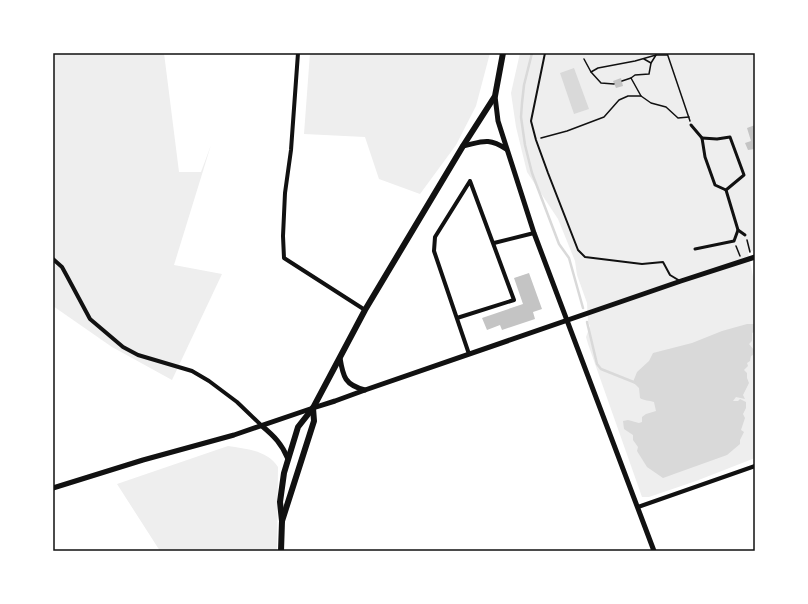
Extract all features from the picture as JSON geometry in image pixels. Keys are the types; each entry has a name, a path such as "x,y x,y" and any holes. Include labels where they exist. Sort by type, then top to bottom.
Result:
{"highway":[{"path":"281,551 282,521 280,502 284,473 298,427 312,408 365,310 463,146 495,96 503,53"},
{"path":"282,521 314,421 312,408"}],"street":[{"path":"298,53 291,150 285,193 283,236 284,258 365,310"},
{"path":"495,96 498,121 534,233 654,551"},
{"path":"691,125 702,138 705,157 715,185 726,190 738,230 734,241 695,249"},
{"path":"702,138 717,140 730,137 744,175 726,190"},
{"path":"463,146 487,141 497,143 506,149"},
{"path":"457,318 514,300 470,181 435,237 434,251 469,354"},
{"path":"738,230 745,235"},
{"path":"494,243 534,233"},
{"path":"53,488 262,426 312,408 336,402 365,390 469,354 755,257"},
{"path":"53,259 62,267 90,319 123,347 138,355 192,371 209,380 237,402 276,438 284,448 288,459"},
{"path":"340,358 342,371 345,378 350,384 365,390"},
{"path":"638,507 755,466"}],"lane":[{"path":"545,53 531,121 536,139 578,250 585,257 642,264 664,262 670,275 681,281"}],"path":[{"path":"591,72 598,68 656,55 667,54 691,125"},
{"path":"622,81 635,75 649,74 651,63 656,55"},
{"path":"584,59 591,72 601,83 614,84"},
{"path":"643,59 651,63"},
{"path":"631,78 641,96 651,103 666,107 678,118 689,117"},
{"path":"536,139 567,131 604,117 619,100 628,96 641,96"},
{"path":"745,235 750,252"},
{"path":"734,241 740,256"}],"shaded area":[{"path":"53,53 164,53 179,172 201,172 211,145 174,265 222,274 172,380 112,347 53,306"},
{"path":"310,53 490,53 476,106 456,145 420,194 379,179 365,137 304,134"},
{"path":"520,53 755,53 755,250 748,252 755,286 755,458 696,481 649,497 642,497 586,337 590,326 588,322 587,303 577,275 575,261 558,219 527,172 516,127 511,93"},
{"path":"574,68 589,109 574,114 560,73"},
{"path":"747,324 755,324 755,331 752,333 752,341 749,344 754,350 753,355 747,363 748,366 744,370 747,373 749,383 743,395 745,399 736,397 733,401 738,401 740,399 746,402 746,408 743,414 745,418 741,430 744,432 740,440 740,444 727,455 663,478 647,467 637,451 638,447 633,440 633,435 624,429 623,421 628,420 639,423 642,422 642,417 646,414 656,411 654,402 640,398 639,388 633,382 637,372 649,361 653,353 692,343 722,331"},
{"path":"228,446 256,451 268,457 278,467 277,551 160,551 117,484"}],"building":[{"path":"621,78 623,86 616,88 613,81"},
{"path":"755,125 755,149 748,150 745,143 751,141 747,128"},
{"path":"529,273 542,309 533,312 535,319 502,330 500,325 487,330 482,318 523,304 514,278"}],"waterway":[{"path":"532,53 524,85 522,103 521,117 525,145 532,173 559,244 569,258 583,308"},
{"path":"587,322 597,364 601,369 636,383"}]}
